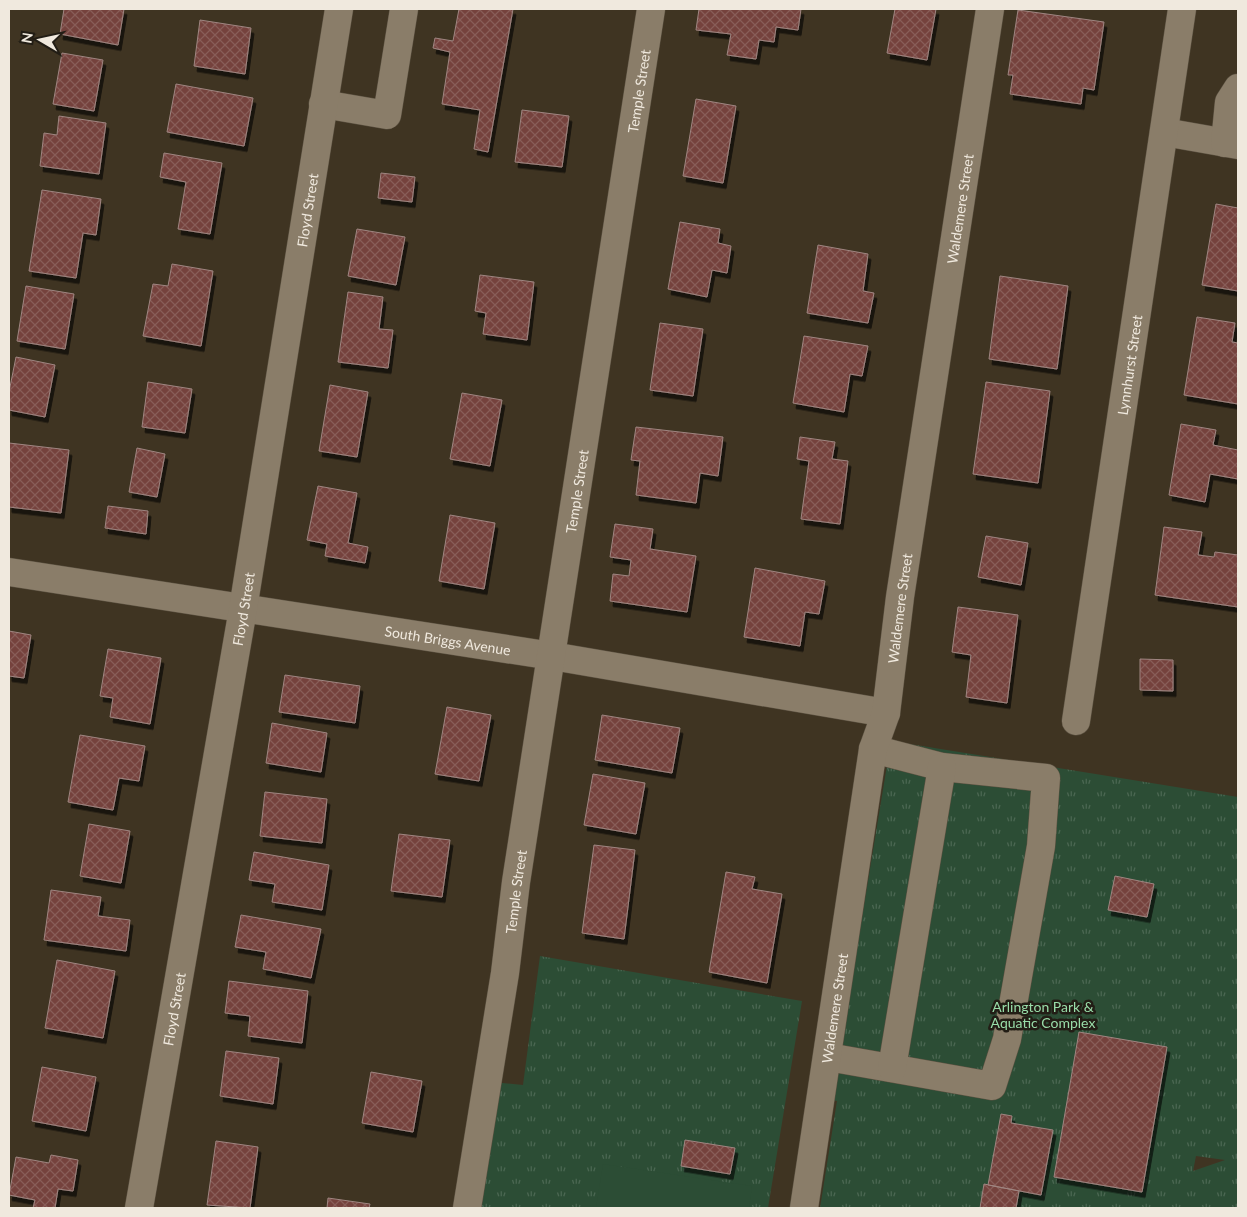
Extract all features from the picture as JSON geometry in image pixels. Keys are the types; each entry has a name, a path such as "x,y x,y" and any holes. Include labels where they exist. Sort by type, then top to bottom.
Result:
{"street":[{"name":"Floyd Street","path":"139,1208 242,609 339,9"},
{"path":"323,104 386,115 404,9"},
{"name":"Temple Street","path":"467,1208 505,973 516,882 651,9"},
{"name":"Waldemere Street","path":"804,1208 873,749 886,713 900,596 990,9"},
{"name":"Lynnhurst Street","path":"1076,721 1182,9"},
{"path":"1164,132 1232,144 1230,102 1238,88"},
{"name":"South Briggs Avenue","path":"9,572 552,656 886,713"},
{"path":"828,1057 992,1086 1007,1039 1040,846 1046,778 942,767 873,749"},
{"path":"892,1068 942,767"}],"green space":[{"name":"Arlington Park & Aquatic Complex","path":"891,741 1238,797 1238,1208 820,1208 837,1101 832,1100","holes":["1196,1156 1225,1160 1193,1171"]},
{"path":"540,956 802,1001 768,1208 472,1208 492,1082 523,1085"},
{"path":"603,1164 752,1186 749,1208 596,1208"}],"building":[{"path":"64,9 124,9 118,45 60,34"},
{"path":"459,9 513,9 488,152 474,149 480,110 442,104 450,52 433,48 435,38 453,41"},
{"path":"699,9 801,9 798,30 776,27 774,42 759,40 756,59 727,55 731,34 696,30"},
{"path":"895,9 936,9 927,60 887,53"},
{"path":"1018,10 1104,22 1094,90 1083,88 1081,104 1010,94 1013,75 1008,75"},
{"path":"200,20 251,28 245,74 194,66"},
{"path":"62,53 103,60 94,111 53,104"},
{"path":"176,84 253,98 244,146 167,132"},
{"path":"696,99 736,106 723,183 683,176"},
{"path":"522,110 569,116 562,167 515,162"},
{"path":"59,116 106,123 99,174 40,166 44,133 57,135"},
{"path":"164,153 222,163 210,234 178,229 186,182 160,177"},
{"path":"381,173 415,177 412,202 378,198"},
{"path":"42,190 101,199 96,235 83,233 76,278 29,271"},
{"path":"1216,204 1238,208 1238,291 1202,285"},
{"path":"680,222 720,229 718,243 731,246 727,273 712,270 707,297 668,289"},
{"path":"357,229 405,237 396,285 348,276"},
{"path":"818,245 868,254 863,291 874,293 868,323 807,313"},
{"path":"172,264 213,271 201,346 143,336 153,284 168,286"},
{"path":"480,275 534,282 527,340 483,334 486,313 475,311"},
{"path":"1000,276 1068,286 1057,369 989,359"},
{"path":"26,286 74,294 65,349 17,341"},
{"path":"348,292 383,297 379,329 393,330 388,368 338,362"},
{"path":"1197,317 1235,323 1232,342 1238,343 1238,404 1184,395"},
{"path":"660,323 703,329 693,396 650,390"},
{"path":"804,336 868,346 862,376 850,374 844,412 793,403"},
{"path":"16,357 55,365 45,417 9,410 9,392"},
{"path":"148,382 192,389 185,433 142,427"},
{"path":"986,382 1050,391 1038,483 973,474"},
{"path":"330,385 368,392 357,457 319,451"},
{"path":"462,393 502,400 490,466 450,459"},
{"path":"1181,424 1216,430 1213,445 1238,450 1238,479 1210,474 1205,502 1169,495"},
{"path":"636,427 723,437 718,476 700,473 696,503 636,495 640,461 631,460"},
{"path":"800,437 835,442 832,459 848,461 840,524 801,519 809,461 797,459"},
{"path":"9,443 69,450 61,513 9,507"},
{"path":"137,448 165,454 157,497 129,492"},
{"path":"318,486 357,493 348,543 368,547 365,563 325,556 327,544 307,540"},
{"path":"108,506 148,511 146,534 105,528"},
{"path":"450,515 495,523 484,589 439,581"},
{"path":"615,524 653,529 650,549 696,556 687,612 610,601 613,574 629,576 631,560 610,557"},
{"path":"1164,527 1202,532 1198,555 1214,557 1215,552 1238,555 1238,607 1155,595"},
{"path":"986,536 1028,543 1021,585 978,577"},
{"path":"755,568 825,581 819,614 805,612 800,646 744,637"},
{"path":"958,607 1018,615 1007,703 966,697 971,655 952,652"},
{"path":"9,631 31,635 24,678 9,676"},
{"path":"108,649 161,658 150,724 110,717 113,698 100,696"},
{"path":"1140,659 1173,660 1173,691 1140,690"},
{"path":"285,675 360,686 355,723 279,712"},
{"path":"447,707 491,715 479,781 435,774"},
{"path":"602,715 680,728 672,773 595,760"},
{"path":"272,723 327,733 321,772 266,763"},
{"path":"80,735 145,746 139,781 119,778 113,810 68,802"},
{"path":"593,774 645,783 636,834 584,825"},
{"path":"265,792 327,799 322,843 260,836"},
{"path":"89,824 130,831 121,883 80,876"},
{"path":"399,834 450,840 442,897 391,891"},
{"path":"594,845 635,850 624,939 582,933"},
{"path":"254,852 329,865 322,910 272,902 275,884 249,880"},
{"path":"726,872 755,877 752,889 782,894 767,983 709,972"},
{"path":"1115,876 1154,884 1147,917 1108,910"},
{"path":"51,890 101,897 98,916 130,920 126,951 44,940"},
{"path":"241,915 321,929 311,978 263,969 266,952 235,947"},
{"path":"57,960 115,971 103,1038 45,1028"},
{"path":"229,981 308,991 302,1043 248,1036 250,1016 225,1013"},
{"path":"1079,1032 1167,1047 1142,1192 1054,1177"},
{"path":"226,1051 279,1058 273,1104 220,1096"},
{"path":"42,1067 96,1077 86,1131 32,1121"},
{"path":"371,1072 422,1081 413,1132 362,1123"},
{"path":"1001,1114 1012,1116 1011,1123 1053,1130 1041,1195 988,1185"},
{"path":"685,1140 735,1148 730,1174 681,1166"},
{"path":"216,1141 258,1147 250,1208 207,1205"},
{"path":"51,1155 78,1160 73,1191 58,1189 55,1208 33,1208 35,1200 9,1195 16,1157 49,1163"},
{"path":"984,1184 1019,1191 1016,1208 980,1208"},
{"path":"328,1198 370,1204 369,1208 327,1208"}]}
